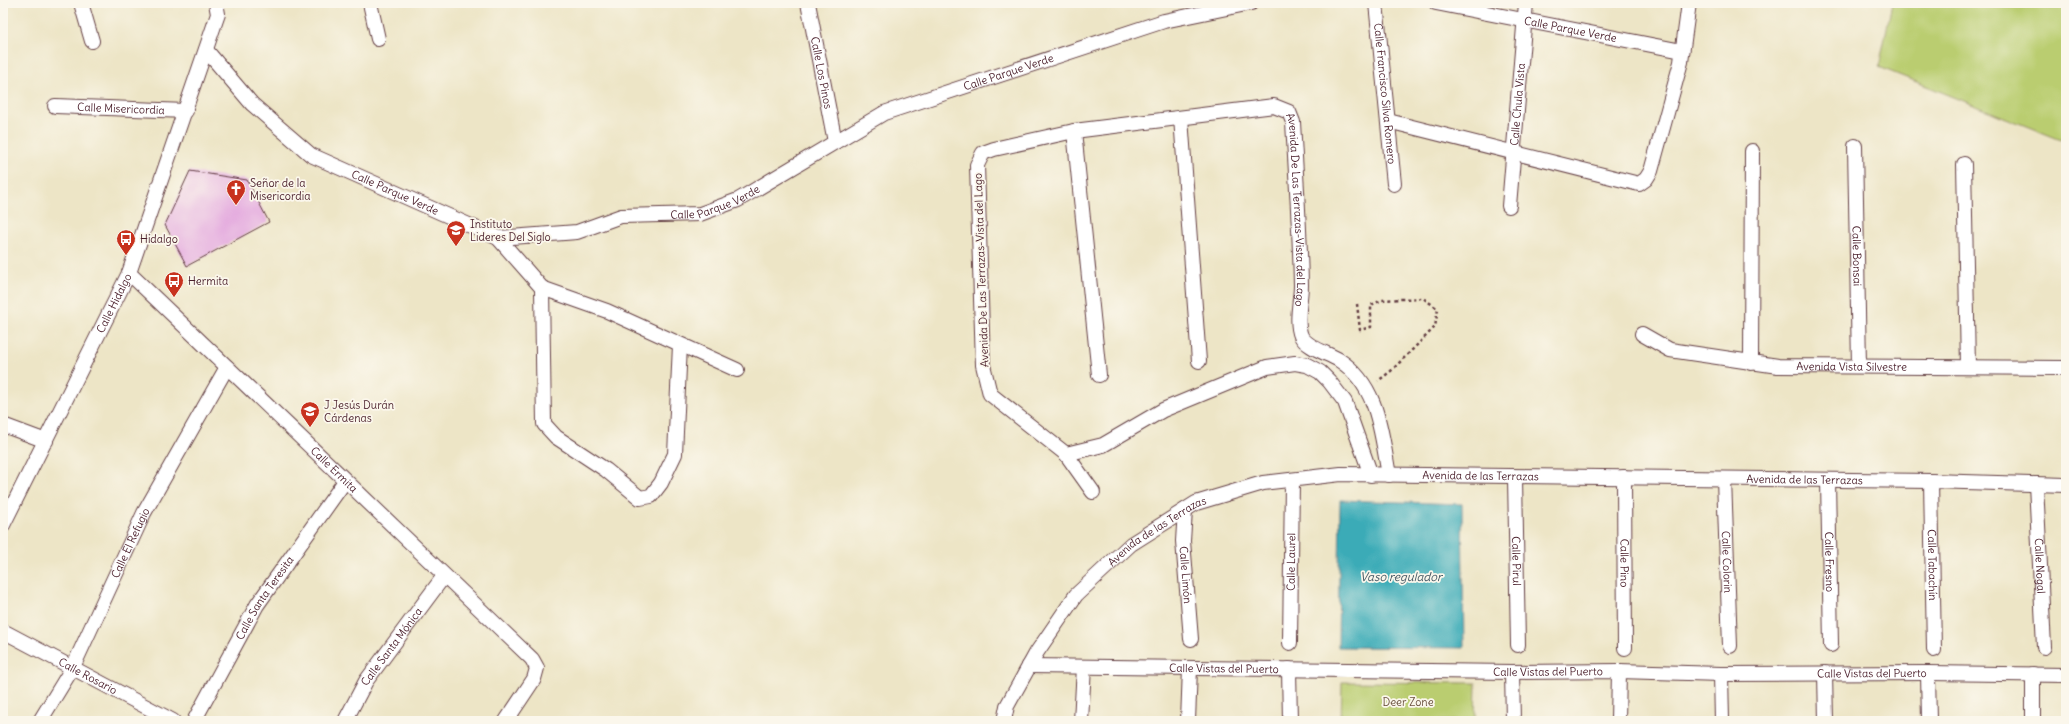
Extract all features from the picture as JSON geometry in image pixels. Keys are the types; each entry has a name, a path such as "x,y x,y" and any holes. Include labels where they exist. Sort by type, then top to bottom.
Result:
{"street":[{"path":"81,3 92,41"},
{"name":"Calle Hidalgo","path":"3,524 129,273 186,111 218,14 216,3"},
{"path":"370,3 378,39"},
{"name":"Calle Los Pinos","path":"808,3 835,142"},
{"name":"Calle Parque Verde","path":"206,50 252,104 311,155 498,238 577,232 621,216 700,214 738,200 884,113 1164,21 1251,3"},
{"name":"Calle Francisco Silva Romero","path":"1376,3 1394,184"},
{"name":"Calle Parque Verde","path":"1436,3 1682,51"},
{"name":"Calle Chula Vista","path":"1509,206 1526,3"},
{"path":"1388,121 1513,154 1639,184 1646,179 1651,171 1681,62 1689,3"},
{"name":"Calle Misericordia","path":"55,106 186,111"},
{"name":"Avenida De Las Terrazas-Vista del Lago","path":"1093,492 1066,454 990,394 983,365 977,165 983,153 994,149 1074,131 1274,106 1289,112 1293,122 1301,286 1299,330 1302,338 1307,343 1339,360 1356,374 1368,388 1378,417 1389,475"},
{"path":"1181,118 1199,361"},
{"path":"1074,131 1099,375"},
{"name":"Calle Bonsai","path":"1855,146 1859,366"},
{"path":"1751,363 1752,152"},
{"path":"1964,164 1968,367"},
{"path":"498,238 542,288 607,311 737,370"},
{"name":"Calle Ermita","path":"129,273 532,659 537,668 534,679 506,721"},
{"path":"542,288 544,424 556,437 606,470 640,498 652,496 675,454 680,345"},
{"name":"Avenida Vista Silvestre","path":"1642,334 1670,350 1778,366 2066,368"},
{"path":"1066,454 1104,445 1163,410 1267,367 1295,363 1307,365 1320,372 1345,402 1371,475"},
{"name":"Calle El Refugio","path":"40,721 73,666 144,513 227,367"},
{"path":"3,425 46,441"},
{"name":"Avenida de las Terrazas","path":"1004,721 1007,706 1029,666 1076,595 1131,544 1196,503 1263,483 1341,474 1515,478 1624,477 1931,481 2066,485"},
{"name":"Calle Pino","path":"1624,477 1625,648"},
{"name":"Calle Pirul","path":"1515,478 1518,645"},
{"name":"Calle Colorin","path":"1724,478 1730,646"},
{"name":"Calle Laurel","path":"1290,643 1292,480"},
{"name":"Calle Fresno","path":"1828,480 1831,645"},
{"name":"Calle Santa Teresita","path":"194,721 257,605 346,481"},
{"name":"Calle Tabachín","path":"1931,481 1934,650"},
{"name":"Calle Nogal","path":"2036,484 2044,647"},
{"name":"Calle Limón","path":"1185,510 1183,541 1191,639"},
{"name":"Calle Santa Mónica","path":"345,721 366,681 444,576"},
{"name":"Calle Rosario","path":"3,631 73,666 173,721"},
{"name":"Calle Vistas del Puerto","path":"1029,666 1084,668 1512,672 1619,671 1721,674 1928,673 2066,675"},
{"path":"1081,721 1084,668"},
{"path":"1188,721 1190,668"},
{"path":"1289,669 1290,721"},
{"path":"1618,721 1619,671"},
{"path":"1512,672 1513,721"},
{"path":"1825,673 1826,721"},
{"path":"1928,673 1929,721"},
{"path":"1721,674 1722,721"},
{"path":"2033,674 2033,721"}],"path":[{"path":"1357,304 1360,330 1371,327 1371,305 1382,300 1423,298 1438,309 1435,327 1390,371 1368,388"}],"green space":[{"path":"1892,3 2066,3 2066,142 1879,67"},
{"name":"Deer Zone","path":"1342,682 1476,683 1475,721 1341,721"}],"water":[{"name":"Vaso regulador","path":"1340,500 1462,504 1464,648 1338,647"}],"building":[{"path":"190,171 247,180 269,222 187,266 165,225"}],"place":[{"name":"Señor de la Misericordia","path":"236,206"},
{"name":"Instituto Lideres Del Siglo","path":"456,247"},
{"name":"Hidalgo","path":"126,256"},
{"name":"Hermita","path":"174,298"},
{"name":"J Jesús Durán Cárdenas","path":"310,428"}]}
